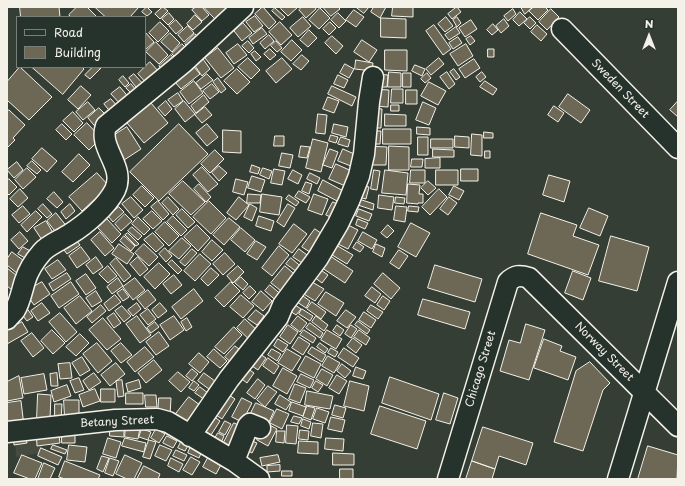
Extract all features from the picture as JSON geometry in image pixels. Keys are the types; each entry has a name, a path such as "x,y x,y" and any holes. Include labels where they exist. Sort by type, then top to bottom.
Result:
{"street":[{"path":"7,319 15,310 32,265 43,251 71,234 98,213 115,190 118,176 116,166 105,142 104,134 106,126 184,62 243,7"},
{"name":"Sweden Street","path":"562,29 678,148"},
{"path":"190,436 229,378 278,317 283,305 318,258 338,224 359,176 373,77"},
{"name":"Chicago Street","path":"448,479 508,282 516,276 522,275 529,278"},
{"name":"Norway Street","path":"529,278 678,426"},
{"path":"618,479 678,282"},
{"name":"Betany Street","path":"7,432 115,420 157,419 168,422 234,461 259,479"},
{"path":"234,461 248,426 250,424 260,428"}],"shaded area":[{"path":"37,433 43,453 16,457 15,436"}],"building":[{"path":"20,7 59,7 60,16 21,16"},
{"path":"77,7 87,7 96,16 70,16 69,15"},
{"path":"95,7 139,7 131,16 105,16"},
{"path":"147,7 152,12 147,16 142,12"},
{"path":"163,7 168,11 160,19 155,14"},
{"path":"196,7 202,7 209,15 202,21 192,10"},
{"path":"204,7 234,7 221,25"},
{"path":"263,7 276,22 269,29 255,14"},
{"path":"282,7 298,7 288,16 281,9"},
{"path":"302,7 315,7 316,9 306,18 299,10"},
{"path":"323,7 338,7 340,9 331,16"},
{"path":"356,7 369,7 364,13"},
{"path":"374,7 386,7 380,18 371,12"},
{"path":"393,7 413,7 413,17 392,16"},
{"path":"457,7 461,12 452,19 448,14"},
{"path":"521,7 533,7 525,14"},
{"path":"534,7 545,7 548,10 538,20 529,11"},
{"path":"275,8 285,17 282,20 272,11"},
{"path":"320,8 330,18 319,29 309,20"},
{"path":"513,9 516,14 508,21 504,16"},
{"path":"551,9 559,17 547,30 539,22"},
{"path":"354,10 364,17 356,27 346,20"},
{"path":"520,12 527,19 519,26 513,20"},
{"path":"169,13 174,19 168,25 162,19"},
{"path":"338,13 346,21 339,28 331,20"},
{"path":"195,15 202,22 193,30 187,24"},
{"path":"255,16 263,26 254,32 246,22"},
{"path":"303,17 311,26 298,37 290,28"},
{"path":"446,17 453,26 445,32 438,24"},
{"path":"457,17 461,23 457,27 453,20"},
{"path":"530,17 536,23 530,29 524,23"},
{"path":"381,18 406,19 406,38 381,37"},
{"path":"504,19 509,26 501,33 496,26"},
{"path":"176,20 183,28 176,34 169,26"},
{"path":"471,20 477,29 465,37 459,28"},
{"path":"160,22 169,31 158,42 149,33"},
{"path":"280,22 292,35 281,45 269,32"},
{"path":"330,22 336,28 329,35 323,29"},
{"path":"243,23 252,33 242,41 234,31"},
{"path":"493,24 498,30 492,35 487,30"},
{"path":"434,25 451,49 443,55 426,31"},
{"path":"537,25 547,34 541,41 531,32"},
{"path":"188,26 194,33 184,42 178,35"},
{"path":"456,27 460,33 449,40 445,35"},
{"path":"262,28 267,34 253,44 249,38"},
{"path":"309,30 317,38 308,47 300,40"},
{"path":"146,33 154,42 146,49"},
{"path":"170,33 180,43 172,52 161,42"},
{"path":"195,34 204,42 194,52 185,44"},
{"path":"269,35 274,41 265,49 260,43"},
{"path":"332,36 343,46 336,54 325,43"},
{"path":"471,36 475,41 470,45 466,39"},
{"path":"458,37 462,43 453,49 449,43"},
{"path":"292,40 302,50 291,61 281,52"},
{"path":"362,40 377,50 369,62 354,52"},
{"path":"248,41 254,48 249,53 242,46"},
{"path":"276,41 282,48 277,52 271,46"},
{"path":"156,42 168,55 159,64 146,52"},
{"path":"182,44 191,53 181,63 172,54"},
{"path":"238,44 247,55 234,64 226,53"},
{"path":"466,44 473,56 458,66 450,54"},
{"path":"218,48 234,68 221,78 205,58"},
{"path":"270,49 276,55 270,60 264,54"},
{"path":"488,49 494,49 494,57 488,57"},
{"path":"385,50 407,50 407,71 385,70"},
{"path":"255,51 261,57 256,61 251,54"},
{"path":"171,55 177,62 165,72 159,66"},
{"path":"302,55 309,61 301,70 293,64"},
{"path":"248,58 260,70 251,79 238,67"},
{"path":"282,58 292,69 276,83 266,71"},
{"path":"439,58 444,64 431,75 426,69"},
{"path":"203,59 210,69 202,76 195,66"},
{"path":"474,59 480,68 465,78 459,69"},
{"path":"356,60 373,63 372,71 355,69"},
{"path":"150,62 160,73 148,85 138,74 146,68"},
{"path":"345,64 354,69 349,78 340,73"},
{"path":"415,65 425,69 422,76 412,71"},
{"path":"194,67 200,74 181,89 175,82"},
{"path":"19,68 21,68 52,97 29,120 7,100 7,82"},
{"path":"33,68 83,68 84,69 63,94"},
{"path":"92,68 101,68 90,79 85,75"},
{"path":"237,69 250,82 237,94 224,81"},
{"path":"454,69 460,77 456,80 450,72"},
{"path":"389,72 401,73 401,87 388,87"},
{"path":"447,72 455,84 449,89 440,77"},
{"path":"482,72 486,77 480,82 476,77"},
{"path":"403,73 411,73 411,87 403,87"},
{"path":"427,73 431,78 425,83 421,79"},
{"path":"134,74 145,86 139,91 129,78"},
{"path":"207,74 213,80 201,89 196,83"},
{"path":"376,74 388,75 387,87 376,87"},
{"path":"338,75 348,80 344,88 334,84"},
{"path":"123,76 129,83 125,87 119,80"},
{"path":"218,78 226,89 221,93 213,82"},
{"path":"194,81 203,93 189,104 180,92"},
{"path":"485,81 497,89 493,95 480,87"},
{"path":"429,82 446,91 438,105 421,96"},
{"path":"131,84 137,91 133,95 126,88"},
{"path":"212,84 219,92 210,99 203,91"},
{"path":"81,86 91,95 78,109 68,100"},
{"path":"332,86 356,97 352,106 328,94"},
{"path":"120,87 130,99 122,106 111,94"},
{"path":"373,89 389,90 388,107 372,106"},
{"path":"392,89 403,89 403,103 391,103"},
{"path":"406,90 417,90 417,104 406,104"},
{"path":"178,93 183,101 174,107 168,100"},
{"path":"568,94 590,110 581,123 559,107"},
{"path":"204,95 209,102 196,113 191,106"},
{"path":"328,97 339,101 334,113 323,109"},
{"path":"111,99 119,108 112,114 104,104"},
{"path":"166,101 172,109 165,116 158,108"},
{"path":"184,101 195,114 185,122 175,109"},
{"path":"678,101 678,117 670,110"},
{"path":"88,102 95,110 83,120 76,112"},
{"path":"423,102 436,108 429,125 416,120"},
{"path":"151,103 168,123 144,143 127,123"},
{"path":"391,105 399,105 399,111 391,111"},
{"path":"554,106 564,113 558,122 548,115"},
{"path":"205,107 212,115 202,123 195,115"},
{"path":"99,108 110,119 98,130 88,118"},
{"path":"370,108 382,109 381,128 369,128"},
{"path":"9,110 25,125 13,138 15,140 7,148 7,112"},
{"path":"73,112 83,123 74,132 63,121"},
{"path":"318,114 327,115 325,134 316,133"},
{"path":"385,114 406,115 406,126 385,126"},
{"path":"87,123 101,138 89,150 74,135"},
{"path":"62,124 72,134 66,140 56,130"},
{"path":"179,124 208,154 159,201 130,172"},
{"path":"207,124 218,137 207,146 196,133"},
{"path":"334,124 348,127 346,137 332,133"},
{"path":"127,127 141,149 121,162 107,140"},
{"path":"417,127 430,128 430,135 417,134"},
{"path":"383,129 411,129 411,144 383,144"},
{"path":"223,130 241,131 241,153 223,152"},
{"path":"368,131 381,131 380,144 368,144"},
{"path":"484,132 493,133 493,138 484,138"},
{"path":"472,134 482,135 482,156 471,155"},
{"path":"331,135 338,137 336,143 329,141"},
{"path":"275,136 284,136 284,146 274,146"},
{"path":"455,136 469,137 469,148 455,147"},
{"path":"341,137 350,140 348,147 338,144"},
{"path":"418,137 428,137 428,155 418,155"},
{"path":"313,139 328,143 321,172 306,168"},
{"path":"431,139 453,139 453,148 431,148"},
{"path":"301,146 310,147 307,158 299,157"},
{"path":"366,146 387,147 386,165 366,165"},
{"path":"389,146 409,147 409,170 389,170"},
{"path":"42,148 57,161 47,172 32,159"},
{"path":"330,149 338,152 332,168 323,165"},
{"path":"343,149 361,157 356,168 338,161"},
{"path":"433,149 454,150 454,157 433,157"},
{"path":"215,150 224,159 210,173 201,164"},
{"path":"485,151 490,151 490,158 485,158"},
{"path":"282,153 293,155 290,168 279,166"},
{"path":"79,154 90,165 73,182 62,172"},
{"path":"440,158 440,168 425,168 425,159"},
{"path":"412,159 423,159 422,167 411,167"},
{"path":"32,161 41,170 37,174 27,166"},
{"path":"17,162 23,170 14,178 7,170"},
{"path":"336,164 356,173 350,188 329,179"},
{"path":"252,165 260,168 258,174 250,172"},
{"path":"219,166 227,173 219,181 212,173"},
{"path":"202,167 218,184 208,192 193,175"},
{"path":"27,168 36,177 23,189 15,180"},
{"path":"263,168 272,171 269,179 260,175"},
{"path":"274,169 285,171 282,185 271,183"},
{"path":"461,169 478,169 478,181 461,181"},
{"path":"293,170 302,175 298,184 288,179"},
{"path":"374,170 380,171 377,190 371,189"},
{"path":"385,170 408,173 406,195 382,193"},
{"path":"411,170 425,170 425,183 410,183"},
{"path":"436,170 458,170 458,185 436,185"},
{"path":"97,173 109,186 82,211 69,197"},
{"path":"310,173 320,178 317,184 307,179"},
{"path":"549,175 570,181 564,202 543,195"},
{"path":"252,176 265,180 261,192 248,188"},
{"path":"9,179 17,187 9,195 7,193 7,181"},
{"path":"236,179 248,182 244,195 233,192"},
{"path":"323,180 347,193 341,203 318,191"},
{"path":"183,181 205,202 191,215 169,194"},
{"path":"428,181 436,188 428,195 421,188"},
{"path":"306,182 312,184 309,194 302,191"},
{"path":"199,184 211,197 206,202 194,189"},
{"path":"357,184 369,187 366,199 355,196"},
{"path":"408,184 420,185 419,194 423,194 423,203 407,203"},
{"path":"142,186 154,198 145,207 133,195"},
{"path":"454,186 464,191 459,200 449,195"},
{"path":"20,189 28,198 18,207 10,199"},
{"path":"439,189 447,197 430,215 422,207"},
{"path":"299,191 310,197 306,203 295,197"},
{"path":"54,192 63,202 57,208 47,199"},
{"path":"248,194 261,195 260,203 247,203"},
{"path":"262,194 282,197 279,215 260,212"},
{"path":"314,194 328,199 322,215 308,210"},
{"path":"289,195 299,202 296,206 286,199"},
{"path":"379,195 394,197 392,210 378,208"},
{"path":"131,197 143,210 134,218 122,204"},
{"path":"168,197 179,209 173,215 162,203"},
{"path":"239,197 249,205 236,220 227,213"},
{"path":"353,197 374,204 373,210 352,203"},
{"path":"396,197 405,198 404,204 395,203"},
{"path":"449,197 457,203 448,215 440,209"},
{"path":"158,201 169,214 163,220 151,207"},
{"path":"209,201 226,218 211,234 193,217"},
{"path":"333,202 344,207 337,220 326,215"},
{"path":"43,204 52,214 47,218 38,209"},
{"path":"70,204 75,211 66,219 61,212"},
{"path":"250,204 257,208 252,221 244,217"},
{"path":"288,204 295,208 284,227 277,222"},
{"path":"23,206 30,214 19,223 12,215"},
{"path":"396,206 407,207 405,222 394,220"},
{"path":"409,206 419,207 418,212 408,211"},
{"path":"119,207 124,212 113,222 108,216"},
{"path":"589,208 608,216 600,236 580,228"},
{"path":"182,209 195,222 188,228 176,215"},
{"path":"359,209 372,214 369,221 356,216"},
{"path":"36,211 42,217 27,232 21,225"},
{"path":"152,211 162,221 153,229 143,219"},
{"path":"56,213 68,228 58,235 47,221"},
{"path":"541,213 577,225 573,236 599,245 588,275 528,254"},
{"path":"125,214 132,221 121,231 115,224"},
{"path":"173,216 187,230 181,236 167,222"},
{"path":"259,216 274,221 271,231 256,226"},
{"path":"138,217 150,229 144,235 132,224"},
{"path":"229,218 240,227 224,245 213,235"},
{"path":"107,219 121,234 112,243 98,228"},
{"path":"358,219 368,223 365,229 356,225"},
{"path":"46,221 55,236 44,243 34,228"},
{"path":"165,222 179,236 169,246 155,232"},
{"path":"342,222 358,230 348,249 332,241"},
{"path":"411,223 430,233 416,257 398,247"},
{"path":"294,224 307,234 292,253 279,244"},
{"path":"197,225 210,238 198,251 184,237"},
{"path":"388,225 394,231 387,238 381,233"},
{"path":"132,227 142,236 138,240 128,231"},
{"path":"241,228 255,240 245,252 231,240"},
{"path":"315,229 325,236 313,254 302,247"},
{"path":"20,232 28,241 19,249 11,240"},
{"path":"100,232 114,248 105,256 91,240"},
{"path":"363,232 377,240 372,249 358,241"},
{"path":"128,233 139,244 136,246 125,235"},
{"path":"153,233 164,245 156,252 144,240"},
{"path":"124,236 135,246 131,251 120,241"},
{"path":"611,236 649,247 637,291 599,281"},
{"path":"74,237 80,245 67,254 61,246"},
{"path":"182,238 191,246 179,259 169,251"},
{"path":"212,240 223,250 212,261 202,252"},
{"path":"256,241 266,247 257,260 247,254"},
{"path":"329,241 353,255 347,264 324,250"},
{"path":"357,242 364,247 360,252 353,248"},
{"path":"119,244 134,254 127,264 112,254"},
{"path":"144,244 158,257 149,266 135,253"},
{"path":"376,244 385,248 382,257 373,252"},
{"path":"279,246 289,255 272,276 262,268"},
{"path":"23,247 36,254 32,262 18,254"},
{"path":"81,247 90,259 77,268 69,256"},
{"path":"165,248 172,256 166,262 159,254"},
{"path":"192,249 197,253 185,266 180,262"},
{"path":"299,249 311,258 305,265 293,257"},
{"path":"399,250 408,256 399,269 390,263"},
{"path":"12,252 27,263 18,274 7,265 7,259"},
{"path":"324,252 353,271 345,283 316,264"},
{"path":"225,253 235,264 223,275 213,264"},
{"path":"200,254 211,264 195,281 184,271"},
{"path":"96,257 103,267 93,274 86,265"},
{"path":"138,257 148,269 140,276 130,264"},
{"path":"116,258 131,276 124,282 110,264"},
{"path":"291,258 304,269 300,274 286,264"},
{"path":"58,260 66,270 52,279 45,269"},
{"path":"172,260 182,270 178,274 168,264"},
{"path":"159,263 170,274 155,289 144,277"},
{"path":"435,265 482,279 475,302 428,288"},
{"path":"108,266 117,276 108,283 99,274"},
{"path":"238,266 244,272 233,283 227,276"},
{"path":"285,266 299,278 285,294 271,283"},
{"path":"315,266 328,275 322,283 310,274"},
{"path":"7,268 21,279 12,290 7,286"},
{"path":"211,268 219,275 208,286 201,279"},
{"path":"573,271 591,278 583,300 565,293"},
{"path":"67,273 71,279 53,291 49,284"},
{"path":"383,273 400,288 391,299 374,284"},
{"path":"86,274 96,288 86,295 76,281"},
{"path":"174,275 182,285 171,294 163,284"},
{"path":"241,277 248,284 243,290 235,283"},
{"path":"118,278 123,286 112,294 107,287"},
{"path":"135,278 145,290 133,300 123,287"},
{"path":"307,279 324,289 315,301 299,291"},
{"path":"42,282 50,294 34,305 25,292"},
{"path":"71,282 79,294 59,308 51,296"},
{"path":"231,282 240,291 224,307 215,298"},
{"path":"270,285 284,297 279,303 265,291"},
{"path":"250,286 256,292 249,299 243,293"},
{"path":"372,287 381,294 375,303 365,296"},
{"path":"123,289 129,297 123,301 117,293"},
{"path":"194,289 203,301 181,319 172,307"},
{"path":"148,290 156,300 145,309 137,299"},
{"path":"96,291 102,301 92,307 86,298"},
{"path":"261,291 272,301 263,311 252,302"},
{"path":"296,291 310,301 306,308 291,298"},
{"path":"326,292 344,303 336,316 318,304"},
{"path":"115,295 121,302 109,311 104,304"},
{"path":"241,295 254,306 243,318 230,307"},
{"path":"80,296 92,311 76,324 64,308"},
{"path":"383,296 390,301 384,310 377,305"},
{"path":"423,299 470,312 465,329 418,315"},
{"path":"288,300 301,309 296,315 284,307"},
{"path":"312,302 326,312 321,319 307,309"},
{"path":"42,303 50,313 38,321 31,311"},
{"path":"137,303 141,309 133,316 128,310"},
{"path":"160,303 167,311 158,318 152,310"},
{"path":"101,305 106,311 92,323 87,317"},
{"path":"371,305 383,312 378,319 367,311"},
{"path":"122,306 131,316 124,322 115,311"},
{"path":"26,307 33,317 27,321 20,312"},
{"path":"148,309 156,319 148,325 140,315"},
{"path":"302,309 313,316 310,321 299,314"},
{"path":"256,310 264,316 257,325 248,319"},
{"path":"346,310 356,317 347,328 337,321"},
{"path":"364,312 376,320 371,328 359,320"},
{"path":"60,313 77,332 66,342 49,322"},
{"path":"114,313 121,323 114,328 107,318"},
{"path":"137,316 151,335 140,343 126,324"},
{"path":"174,316 184,330 170,340 160,325"},
{"path":"298,316 307,323 300,332 291,325"},
{"path":"316,316 328,325 324,331 312,322"},
{"path":"103,318 121,339 107,350 89,330"},
{"path":"187,318 192,327 186,331 181,322"},
{"path":"245,319 260,333 252,342 237,328"},
{"path":"358,321 370,330 367,334 355,325"},
{"path":"22,322 28,332 7,344 7,330"},
{"path":"155,322 159,327 151,333 147,328"},
{"path":"310,323 323,333 320,338 306,328"},
{"path":"526,324 545,330 529,380 500,371 509,340 520,343"},
{"path":"288,325 298,332 290,344 280,337"},
{"path":"337,325 344,330 340,336 333,331"},
{"path":"351,325 357,329 351,338 345,334"},
{"path":"234,327 242,335 224,354 215,347"},
{"path":"52,330 65,343 53,354 41,341"},
{"path":"304,330 316,338 313,343 300,335"},
{"path":"327,330 342,339 336,349 321,340"},
{"path":"359,330 370,338 366,345 354,337"},
{"path":"159,332 169,346 156,355 146,342"},
{"path":"32,333 44,348 33,357 21,341"},
{"path":"80,334 89,343 76,356 66,347"},
{"path":"299,337 310,344 303,355 292,348"},
{"path":"353,338 362,345 356,353 347,346"},
{"path":"278,339 288,345 283,352 274,346"},
{"path":"544,339 562,346 560,351 576,357 568,380 534,368"},
{"path":"97,343 112,361 98,373 83,354"},
{"path":"121,343 132,355 121,363 111,351"},
{"path":"320,343 328,349 325,353 317,347"},
{"path":"235,346 244,353 234,365 225,357"},
{"path":"145,347 154,357 135,372 127,362"},
{"path":"312,347 326,355 322,362 308,353"},
{"path":"331,348 338,352 335,357 328,353"},
{"path":"344,348 359,358 353,367 338,357"},
{"path":"214,349 227,361 220,368 207,357"},
{"path":"272,349 281,354 277,361 268,355"},
{"path":"287,349 301,357 292,371 278,363"},
{"path":"254,350 266,358 258,370 246,362"},
{"path":"199,353 209,362 200,373 189,364"},
{"path":"306,356 321,364 314,378 298,370"},
{"path":"328,356 340,363 334,373 322,366"},
{"path":"82,357 90,370 80,376 72,363"},
{"path":"268,358 279,366 274,374 263,366"},
{"path":"154,360 162,370 146,383 138,373"},
{"path":"590,362 610,383 603,390 583,451 554,442 576,371"},
{"path":"70,363 72,378 60,379 58,364"},
{"path":"116,363 125,374 110,386 101,375"},
{"path":"241,364 254,373 247,383 234,373"},
{"path":"342,364 351,371 345,378 337,371"},
{"path":"356,367 366,371 363,379 353,376"},
{"path":"283,368 297,376 287,394 273,386"},
{"path":"192,369 198,374 192,381 186,376"},
{"path":"322,369 333,375 327,386 316,379"},
{"path":"178,372 190,382 181,392 169,381"},
{"path":"57,373 58,386 51,386 50,374"},
{"path":"94,373 101,382 89,390 83,381"},
{"path":"204,373 219,384 213,392 198,381"},
{"path":"44,374 47,390 24,394 21,378"},
{"path":"301,374 314,380 310,388 297,382"},
{"path":"337,375 347,381 339,394 329,388"},
{"path":"19,376 23,398 7,401 7,382"},
{"path":"390,377 439,394 431,420 382,403"},
{"path":"79,378 84,390 75,393 70,381"},
{"path":"258,379 265,385 255,399 247,393"},
{"path":"122,380 124,396 118,397 116,381"},
{"path":"139,380 141,388 128,392 126,384"},
{"path":"194,381 199,385 194,391 189,388"},
{"path":"316,381 323,385 318,392 312,388"},
{"path":"350,381 369,386 364,411 344,406"},
{"path":"295,384 306,388 300,403 289,399"},
{"path":"67,385 71,396 54,402 51,391"},
{"path":"268,386 277,392 265,407 257,400"},
{"path":"200,387 212,396 208,402 195,393"},
{"path":"95,389 100,401 83,407 79,395"},
{"path":"101,389 115,389 115,402 101,402"},
{"path":"223,391 235,399 222,419 210,411"},
{"path":"307,391 333,396 330,409 305,405"},
{"path":"126,393 143,393 143,404 126,404"},
{"path":"444,393 458,398 450,424 436,420"},
{"path":"38,394 51,395 50,419 37,419"},
{"path":"145,395 156,395 157,407 146,407"},
{"path":"280,395 291,402 286,410 275,404"},
{"path":"189,397 204,408 190,426 175,415"},
{"path":"159,398 171,398 170,416 158,416"},
{"path":"242,398 252,403 242,422 232,417"},
{"path":"64,400 79,400 79,418 65,418"},
{"path":"21,401 24,426 7,428 7,403"},
{"path":"292,402 306,407 303,416 289,411"},
{"path":"256,403 274,411 269,422 251,413"},
{"path":"55,404 62,404 61,420 55,420"},
{"path":"335,405 346,408 343,418 332,415"},
{"path":"307,406 315,408 311,420 303,417"},
{"path":"380,406 426,421 417,449 371,434"},
{"path":"317,408 329,412 325,423 313,419"},
{"path":"277,409 289,414 282,429 270,423"},
{"path":"209,413 220,421 209,438 197,431"},
{"path":"294,416 302,418 299,424 291,422"},
{"path":"331,417 345,420 342,432 328,429"},
{"path":"303,419 311,422 309,429 301,426"},
{"path":"225,421 231,424 225,435 219,432"},
{"path":"110,423 124,423 124,437 110,436"},
{"path":"234,423 243,427 231,448 223,444"},
{"path":"266,423 277,429 268,446 257,440"},
{"path":"313,423 323,424 321,438 311,436"},
{"path":"126,425 140,428 138,439 125,437"},
{"path":"287,425 298,426 296,444 286,443"},
{"path":"483,427 533,443 526,465 499,456 495,469 472,461"},
{"path":"58,428 60,443 37,446 36,430"},
{"path":"62,428 75,428 75,443 62,443"},
{"path":"142,429 151,432 148,440 139,437"},
{"path":"156,429 165,434 159,443 151,438"},
{"path":"300,430 309,431 308,440 299,439"},
{"path":"277,431 285,431 284,443 276,442"},
{"path":"25,432 27,443 14,445 13,434"},
{"path":"218,433 224,436 221,443 214,440"},
{"path":"167,436 177,441 173,448 163,443"},
{"path":"108,438 121,442 116,458 103,454"},
{"path":"125,438 146,443 144,452 122,446"},
{"path":"183,438 190,442 185,451 178,448"},
{"path":"326,438 344,439 343,451 325,449"},
{"path":"149,440 156,442 150,459 143,457"},
{"path":"250,440 257,443 252,453 245,449"},
{"path":"193,441 204,446 199,458 188,453"},
{"path":"299,441 318,442 318,454 298,453"},
{"path":"53,445 67,450 65,454 51,449"},
{"path":"69,445 87,447 85,462 67,460"},
{"path":"160,445 172,450 166,461 155,456"},
{"path":"648,446 678,455 677,479 638,479"},
{"path":"41,448 62,457 58,465 38,456"},
{"path":"176,450 187,455 184,461 173,456"},
{"path":"333,453 354,454 354,465 333,465"},
{"path":"22,455 42,463 35,479 30,479 14,473"},
{"path":"125,455 142,463 134,479 127,479 116,474"},
{"path":"278,455 280,462 262,466 260,458"},
{"path":"102,456 109,458 103,472 97,469"},
{"path":"209,456 222,463 216,474 203,467"},
{"path":"191,457 200,462 192,475 183,470"},
{"path":"110,458 119,461 113,476 105,473"},
{"path":"171,458 183,464 179,472 168,466"},
{"path":"65,461 100,475 98,479 65,479 59,477"},
{"path":"472,461 495,469 492,479 466,479"},
{"path":"44,463 55,468 50,479 38,479"},
{"path":"280,465 280,471 267,472 267,466"},
{"path":"144,466 160,474 158,479 137,479"},
{"path":"340,469 353,469 353,479 340,479"},
{"path":"282,471 292,471 292,476 282,476"}]}
